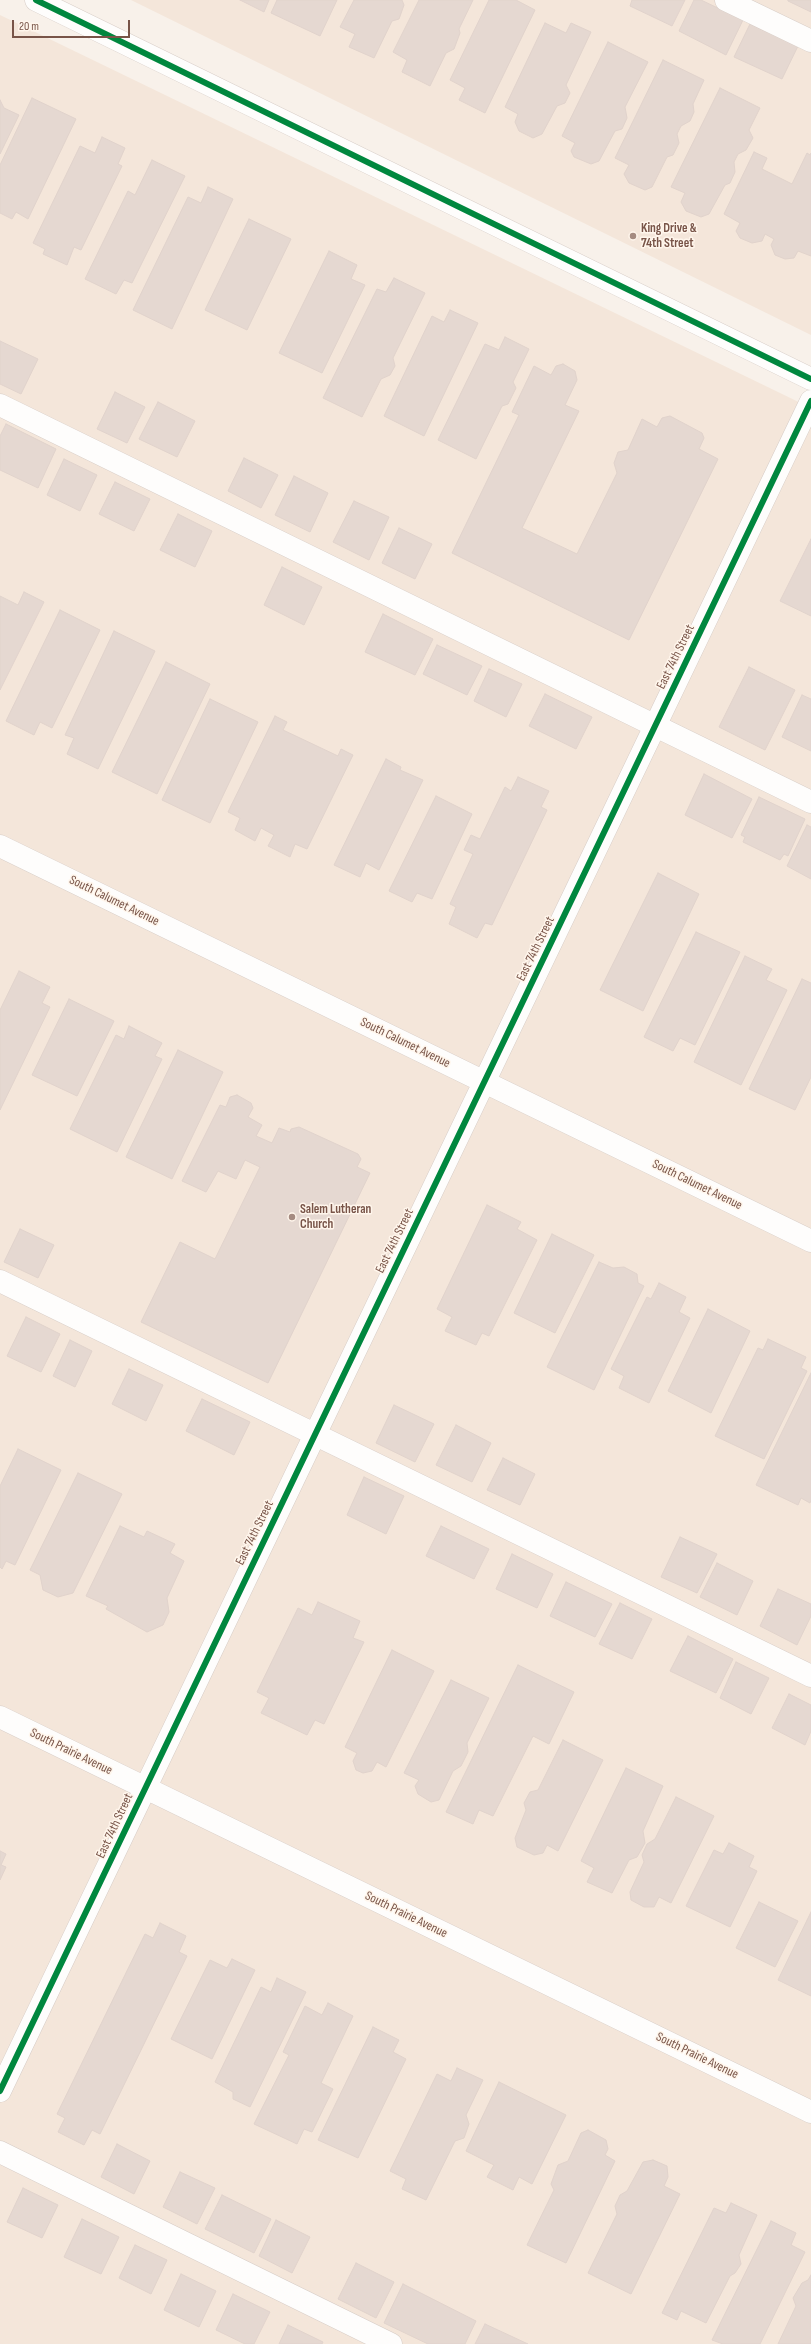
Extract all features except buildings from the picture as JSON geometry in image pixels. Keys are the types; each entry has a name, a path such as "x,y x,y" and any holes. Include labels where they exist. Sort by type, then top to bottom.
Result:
{"street":[{"path":"36,0 811,379"},
{"path":"726,0 811,41"},
{"name":"East 74th Street","path":"0,2091 811,401"},
{"path":"0,405 811,802"},
{"name":"South Calumet Avenue","path":"0,846 811,1241"},
{"path":"0,1281 811,1676"},
{"name":"South Prairie Avenue","path":"0,1717 811,2112"},
{"path":"0,2152 391,2344"}],"shaded area":[{"path":"131,0 811,0 811,335"},
{"path":"0,15 811,408 811,2344 0,2344"}],"cycle path":[{"path":"36,0 811,379"},
{"path":"0,2091 811,401"}],"place":[{"name":"King Drive & 74th Street","path":"633,236"},
{"name":"Salem Lutheran Church","path":"292,1217"}]}
